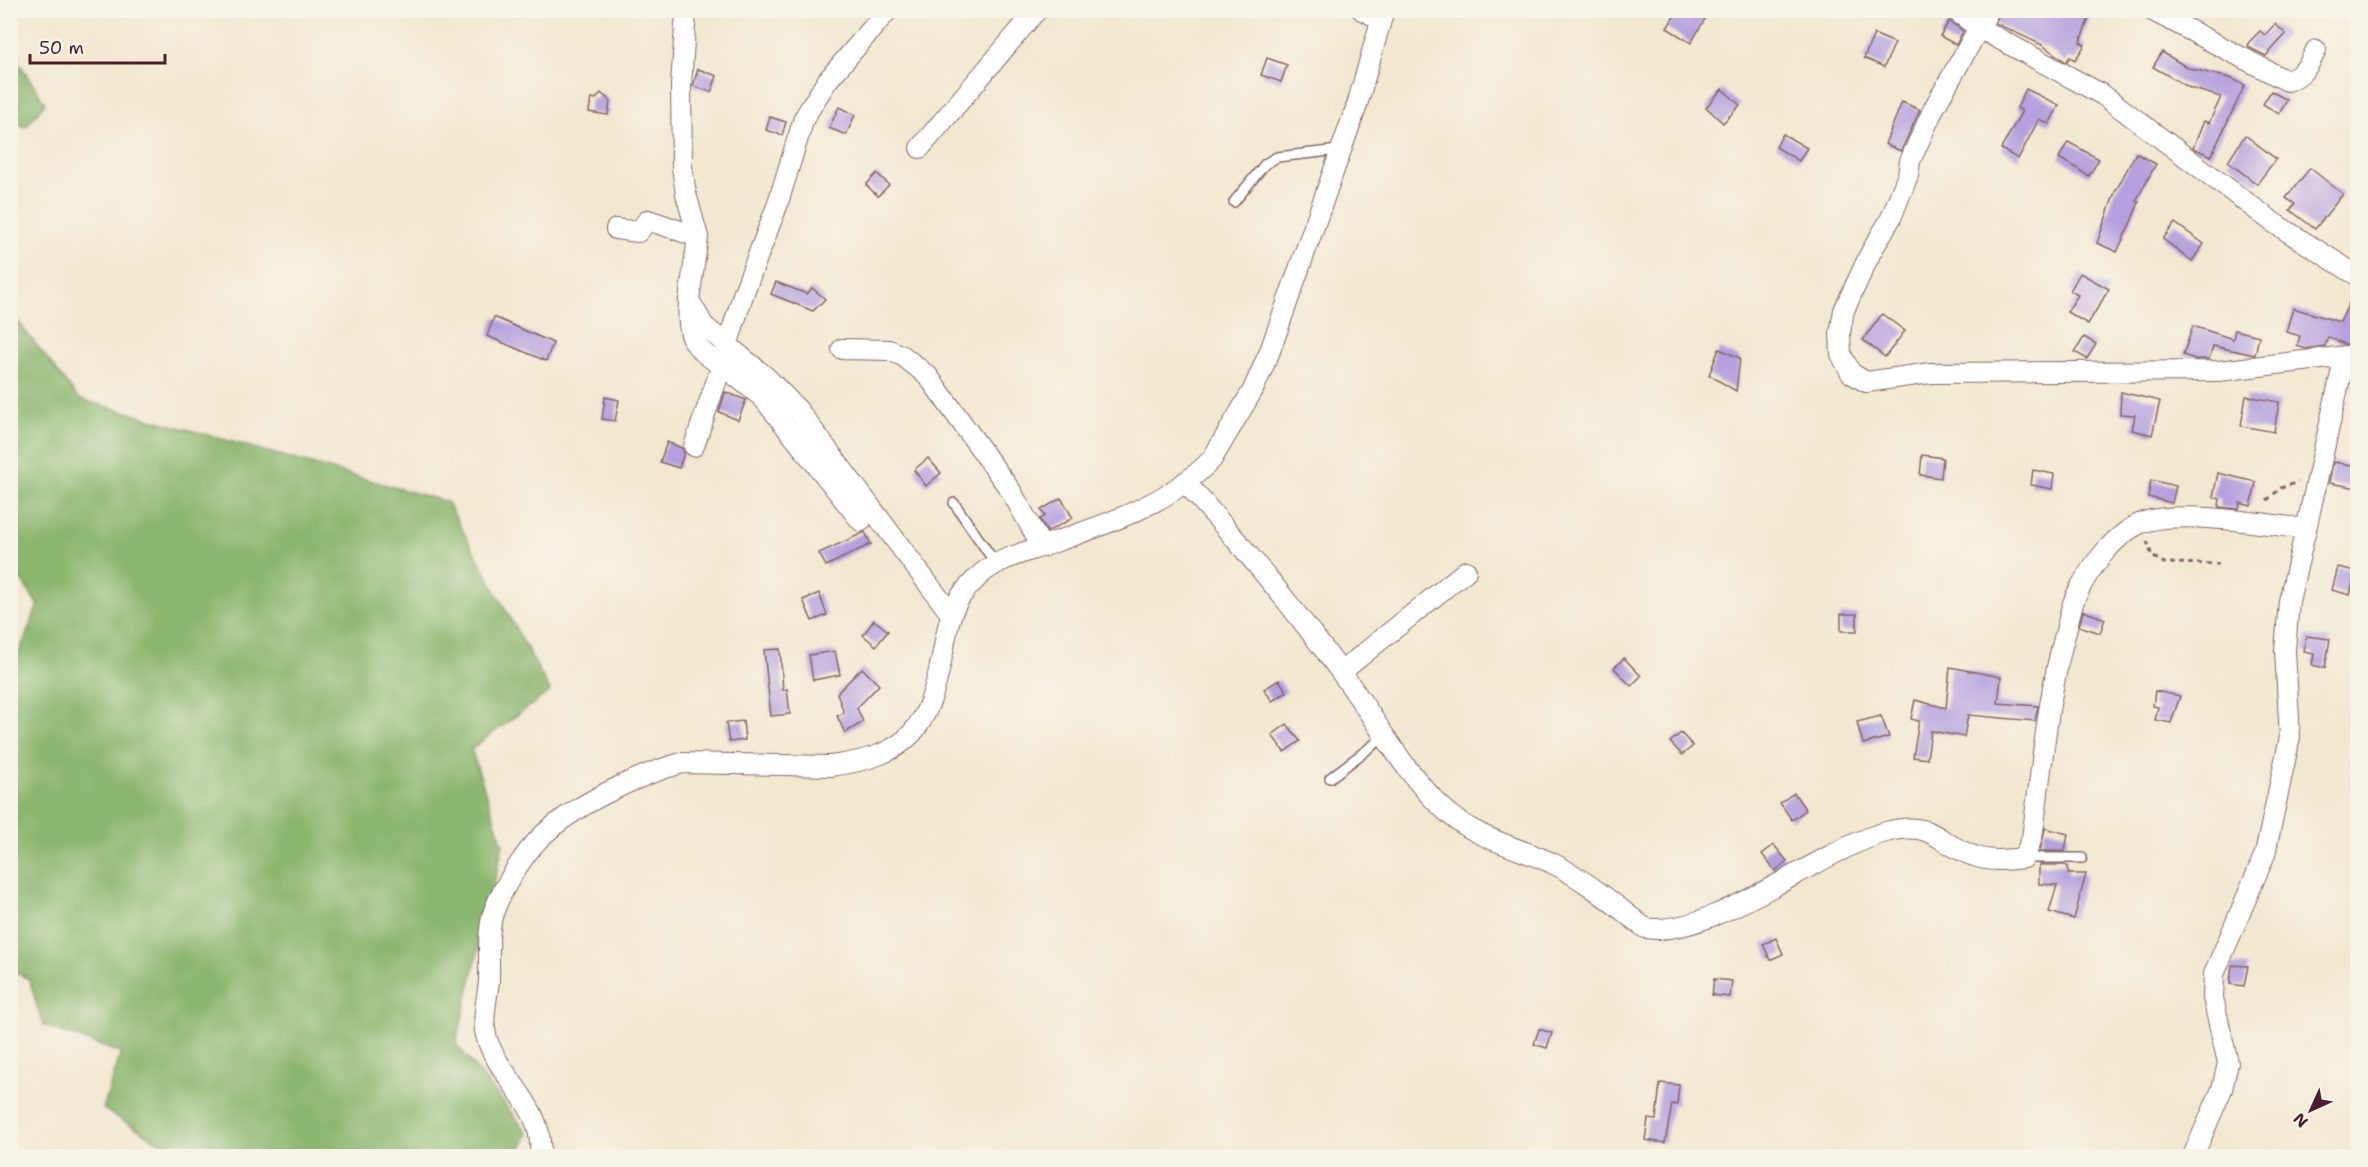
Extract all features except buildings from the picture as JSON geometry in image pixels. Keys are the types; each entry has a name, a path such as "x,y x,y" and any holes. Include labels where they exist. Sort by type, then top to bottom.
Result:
{"street":[{"path":"686,10 681,86 682,167 686,194 698,237 687,319 692,339 705,355 722,365 763,398 861,521"},
{"path":"727,345 744,292 777,206 804,118 827,81 888,10"},
{"path":"920,148 1036,10"},
{"path":"540,1156 536,1119 520,1090 497,1060 486,1038 484,1017 489,981 490,933 495,909 527,852 564,819 620,788 664,768 682,763 831,766 855,763 896,748 909,739 928,708 939,670 950,614 965,590 988,568 1136,511 1185,482 1212,459 1253,390 1278,327 1360,94 1382,15 1362,10"},
{"path":"1955,10 1979,28 2103,95 2274,224 2358,276"},
{"path":"1989,10 1934,108 1910,161 1908,175 1891,218 1871,252 1844,310 1840,333 1841,354 1851,373 1866,382 1931,373 2218,371 2351,355 2289,601 2285,651 2290,737 2265,854 2214,974 2213,998 2228,1063 2222,1089 2193,1156"},
{"path":"2151,10 2287,81 2298,77 2308,66 2316,50"},
{"path":"616,229 638,232 648,220 698,237"},
{"path":"689,300 704,327 766,377 798,410 950,614"},
{"path":"842,349 889,350 903,356 928,376 1011,491 1042,547"},
{"path":"694,446 722,365"},
{"path":"1185,482 1275,587 1341,672 1419,785 1449,814 1499,844 1550,862 1580,877 1645,928 1658,930 1714,914 1861,840 1887,831 1918,828 1929,830 1971,856 1991,861 2024,858 2032,838 2057,662 2076,596 2098,562 2126,531 2144,522 2163,518 2214,520 2307,529"},
{"path":"1341,672 1466,571"}],"lane":[{"path":"1234,201 1265,164 1277,158 1340,150"},
{"path":"954,503 996,564"},
{"path":"1329,778 1385,736"},
{"path":"2024,858 2082,858"}],"path":[{"path":"2267,500 2289,485 2318,482"},
{"path":"2144,522 2148,549 2152,556 2164,562 2219,564"}],"green space":[{"path":"10,49 45,103 26,127 11,120"},
{"path":"11,313 79,399 447,502 550,691 471,749 503,845 456,1044 528,1133 518,1156 184,1156 103,1109 121,1053 43,1025 29,979 11,970 10,676 38,605 11,565"}]}
